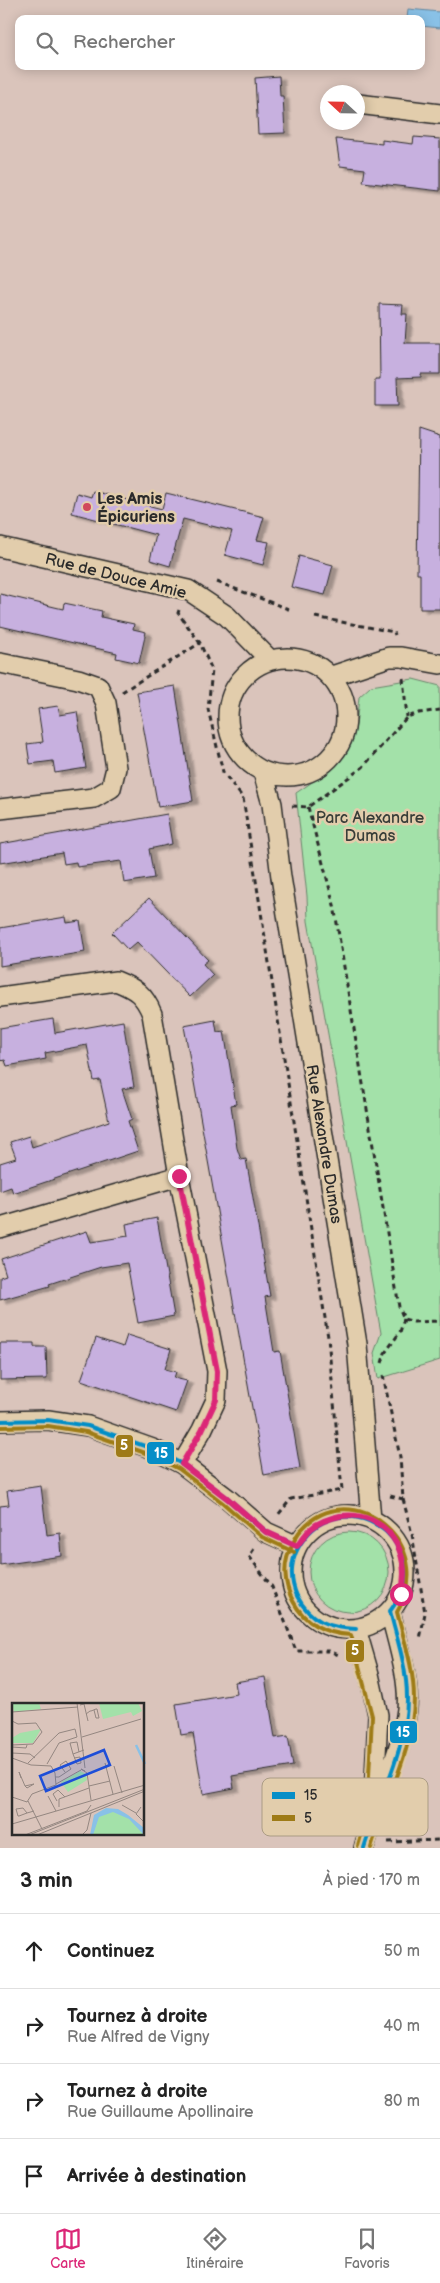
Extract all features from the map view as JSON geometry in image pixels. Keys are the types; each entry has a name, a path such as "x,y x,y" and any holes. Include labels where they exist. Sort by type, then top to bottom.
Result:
{"street":[{"path":"365,105 440,114"},
{"name":"Rue de Douce Amie","path":"0,547 188,590 227,616 269,659"},
{"path":"292,657 315,664 332,676 342,693 347,713 345,733 336,752 321,766 303,774 283,776 263,772 246,760 234,744 228,724 229,703 237,684 250,669 269,659 292,657"},
{"path":"332,676 389,658 401,657 440,664"},
{"path":"0,663 78,679 98,686 106,702 116,768 111,788 94,798 0,809"},
{"name":"Rue Alexandre Dumas","path":"263,772 272,804 281,877 357,1344 370,1520"},
{"path":"0,997 116,981 131,987 146,999 152,1014 179,1176 217,1371 216,1400 202,1430 182,1464"},
{"path":"0,1228 179,1176"},
{"path":"0,1421 48,1420 88,1426 145,1446 182,1464 227,1498 266,1532 297,1546"},
{"path":"350,1515 370,1520 384,1528 398,1544 404,1563 404,1583 401,1594 390,1611 374,1623 356,1629 338,1629 320,1622 305,1610 292,1585 291,1565 297,1546 312,1528 330,1518 350,1515"},
{"path":"387,1778 397,1753 407,1708 404,1666 390,1611"},
{"path":"356,1629 370,1674 378,1714 375,1778"}],"path":[{"path":"216,581 291,610"},
{"path":"188,590 178,613 200,643 212,670 208,709 223,772 242,798 328,1337 342,1490 290,1499 249,1556 272,1587 296,1651 329,1651 345,1658 355,1672 370,1674"},
{"path":"106,702 200,643"},
{"path":"404,1666 417,1652 425,1613 412,1534 403,1498 400,1457 384,1384 382,1361 385,1353 400,1332 404,1319 399,1307 334,905 308,807 364,767 407,717 418,713 440,710"},
{"path":"404,1319 414,1322 440,1322"},
{"path":"365,1844 440,1840"}],"green space":[{"name":"Parc Alexandre Dumas","path":"413,679 440,686 440,1360 378,1379 374,1353 381,1333 308,921 296,793 317,779 342,757 347,750 355,731 359,697 371,686"},
{"path":"349,1532 364,1535 377,1544 386,1557 389,1572 386,1587 377,1600 364,1609 349,1612 334,1609 321,1600 312,1587 309,1572 312,1557 321,1544 334,1535"}],"water":[{"path":"408,9 440,12 440,28 425,26 425,15 407,15"}],"building":[{"path":"279,76 280,96 283,96 285,133 258,134 255,78"},
{"path":"414,137 440,139 440,191 363,182 365,169 340,166 336,139 382,144 382,140 413,144"},
{"path":"379,304 403,305 402,314 407,314 405,343 440,343 440,374 421,374 421,377 397,378 398,406 375,406 375,379 380,379"},
{"path":"419,430 440,437 440,609 420,609 420,574 417,574"},
{"path":"93,491 162,509 166,493 264,517 257,540 269,542 263,565 225,555 232,531 183,519 170,566 150,560 156,535 72,513 77,493 91,497"},
{"path":"299,556 333,565 325,595 291,587"},
{"path":"0,594 63,609 64,603 102,611 101,617 134,624 133,629 146,632 139,663 116,658 117,653 0,626"},
{"path":"175,686 193,801 158,807 137,692"},
{"path":"58,706 60,715 77,712 86,768 55,773 53,761 30,764 27,744 43,742 38,709"},
{"path":"167,814 172,844 149,849 154,878 124,883 121,861 77,867 76,862 64,864 62,853 0,863 0,844"},
{"path":"149,898 208,960 203,964 213,975 190,997 137,942 128,950 112,933"},
{"path":"66,917 67,923 80,921 85,952 0,966 0,928"},
{"path":"53,1019 55,1033 123,1021 134,1087 122,1089 132,1119 128,1121 138,1151 13,1193 11,1187 0,1191 0,1163 16,1158 10,1142 29,1136 32,1147 109,1121 100,1080 94,1081 87,1045 45,1053 46,1059 7,1066 5,1060 0,1061 0,1028"},
{"path":"215,1020 217,1032 224,1031 236,1104 231,1105 237,1148 241,1160 246,1159 270,1296 265,1297 274,1352 280,1351 300,1468 264,1475 184,1026"},
{"path":"157,1218 174,1316 138,1323 127,1263 101,1267 49,1284 50,1286 0,1300 0,1277 6,1275 1,1259 87,1231 91,1242 128,1236 126,1224"},
{"path":"127,1335 171,1349 165,1369 176,1372 174,1378 187,1381 176,1412 81,1380 96,1338 123,1347"},
{"path":"0,1343 34,1343 34,1347 46,1347 47,1379 0,1380"},
{"path":"41,1486 47,1535 60,1533 62,1556 0,1565 0,1506 9,1505 7,1491"},
{"path":"265,1677 275,1738 288,1736 293,1766 232,1776 234,1788 203,1794 193,1733 181,1735 176,1704 237,1694 235,1682"}],"transit line":[{"name":"15","path":"0,1421 48,1420 88,1426 153,1449 182,1464 227,1498 266,1532 297,1546"},
{"name":"5","path":"0,1427 48,1426 86,1432 151,1455 179,1469 223,1503 262,1537 294,1552"},
{"name":"5","path":"369,1778 372,1716 351,1635 324,1630 303,1616 293,1601 285,1574 289,1553 301,1530 322,1514 344,1509 365,1513 384,1525 399,1542 407,1563 407,1587 397,1612 408,1655 414,1687 414,1698 409,1737 396,1778"},
{"name":"15","path":"356,1629 329,1625 314,1617 302,1605 293,1584 292,1566 298,1548 313,1529 331,1519 350,1517 369,1521 386,1531 398,1547 404,1566 403,1588 390,1611"},
{"name":"15","path":"390,1611 401,1654 407,1686 407,1697 403,1735 390,1778"},
{"name":"5","path":"358,1846 361,1836"},
{"name":"15","path":"364,1848 368,1836"},
{"name":"5","path":"371,1848 375,1836"}],"place":[{"name":"Les Amis Épicuriens","path":"87,507"}],"route":[{"path":"179,1176 217,1371 216,1400 202,1430 182,1464 227,1498 266,1532 297,1546 312,1528 330,1518 350,1515 370,1520 384,1528 398,1544 404,1563 404,1583 401,1594"}]}
